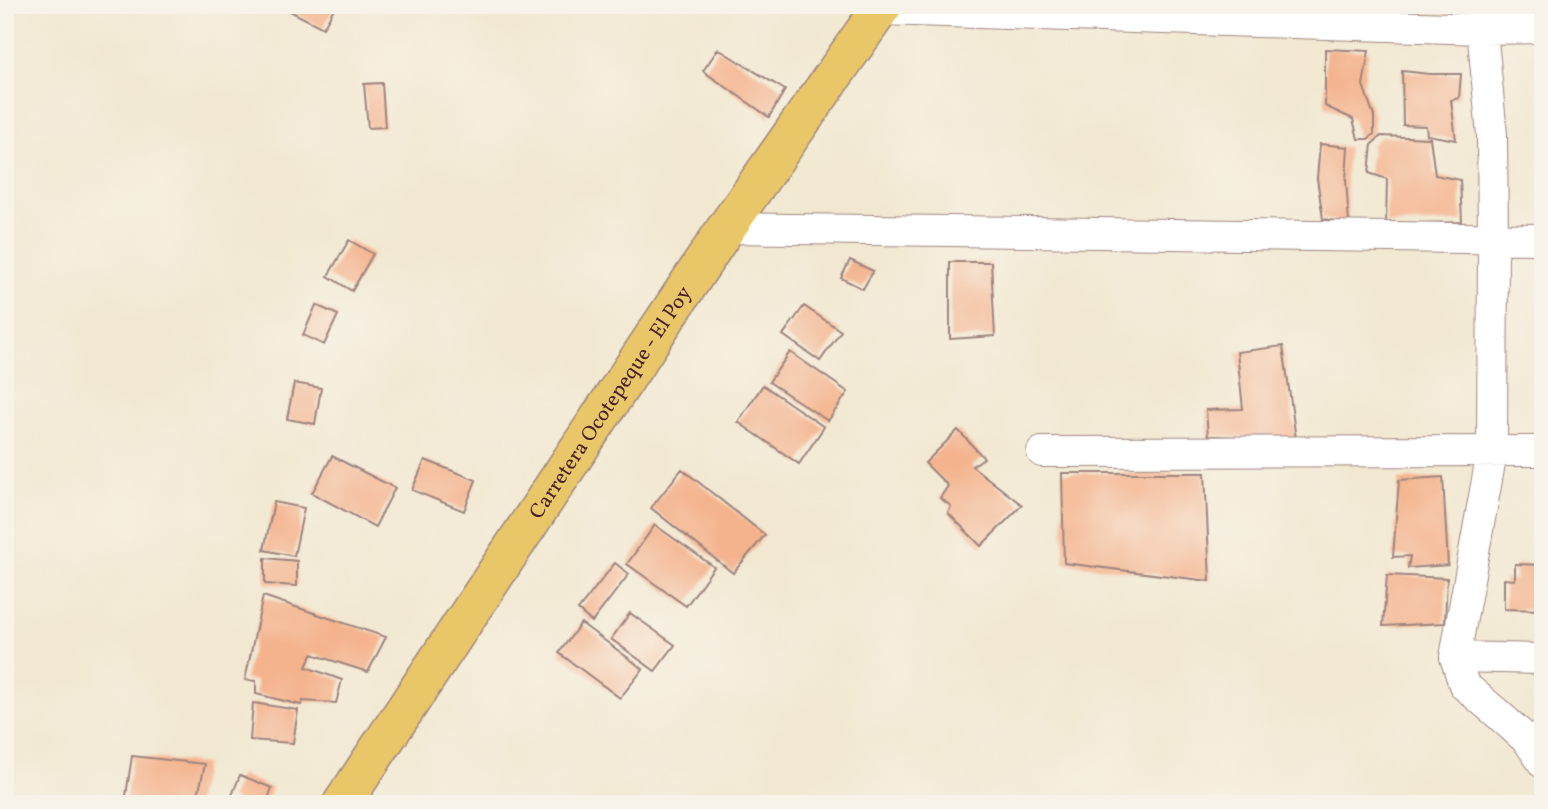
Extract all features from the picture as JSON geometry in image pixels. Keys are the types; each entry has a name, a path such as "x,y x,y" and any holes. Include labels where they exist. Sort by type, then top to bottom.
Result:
{"main road":[{"name":"Carretera Ocotepeque - El Poy","path":"342,804 726,228 881,8"}],"street":[{"path":"881,8 1483,17 1543,27"},
{"path":"1483,17 1492,135 1492,452 1455,656 1464,685 1528,741 1543,763"},
{"path":"726,228 1543,239"},
{"path":"1042,452 1543,451"},
{"path":"1455,656 1543,659"}],"building":[{"path":"291,5 336,5 323,28 288,10"},
{"path":"1496,5 1543,5 1543,11 1496,14"},
{"path":"718,49 785,90 769,117 703,71"},
{"path":"1325,49 1369,51 1363,85 1374,116 1374,134 1368,139 1358,139 1353,119 1325,106"},
{"path":"1402,71 1461,74 1459,98 1451,100 1456,140 1427,135 1426,126 1403,125"},
{"path":"382,83 385,127 368,128 364,84"},
{"path":"1381,136 1430,138 1435,175 1460,180 1462,222 1386,224 1387,179 1369,173 1372,144"},
{"path":"1320,144 1348,147 1346,180 1349,223 1323,219 1317,178"},
{"path":"349,240 373,254 352,291 328,276"},
{"path":"850,260 873,271 863,289 841,278"},
{"path":"950,262 991,262 995,336 950,339"},
{"path":"316,305 338,315 324,345 303,335"},
{"path":"804,306 841,331 820,361 783,335"},
{"path":"1283,346 1296,439 1208,436 1206,410 1243,409 1237,352"},
{"path":"790,352 848,392 828,421 769,382"},
{"path":"294,383 321,388 315,424 287,419"},
{"path":"763,385 824,427 799,464 738,422"},
{"path":"958,430 984,458 972,466 1022,505 981,546 948,513 951,506 940,498 948,486 925,463"},
{"path":"332,456 395,488 375,527 312,493"},
{"path":"425,460 476,480 464,511 412,490"},
{"path":"682,469 765,535 733,573 651,508"},
{"path":"1062,473 1205,473 1210,581 1064,563"},
{"path":"1443,477 1448,565 1408,568 1410,556 1393,557 1399,480"},
{"path":"274,502 304,508 294,556 264,550"},
{"path":"655,525 714,567 686,606 627,564"},
{"path":"265,558 297,561 297,586 265,584"},
{"path":"615,563 629,574 592,622 578,610"},
{"path":"1515,564 1543,565 1543,610 1504,609 1504,579 1515,580"},
{"path":"1387,575 1447,578 1445,623 1383,626"},
{"path":"263,596 386,637 368,672 312,654 306,667 342,680 336,703 303,701 301,705 256,694 256,681 245,680"},
{"path":"630,613 675,645 655,671 611,639"},
{"path":"581,623 643,669 620,698 559,653"},
{"path":"253,703 298,710 293,743 250,740"},
{"path":"132,756 205,764 196,804 125,802"},
{"path":"240,775 272,788 266,804 244,804 231,798"}]}
